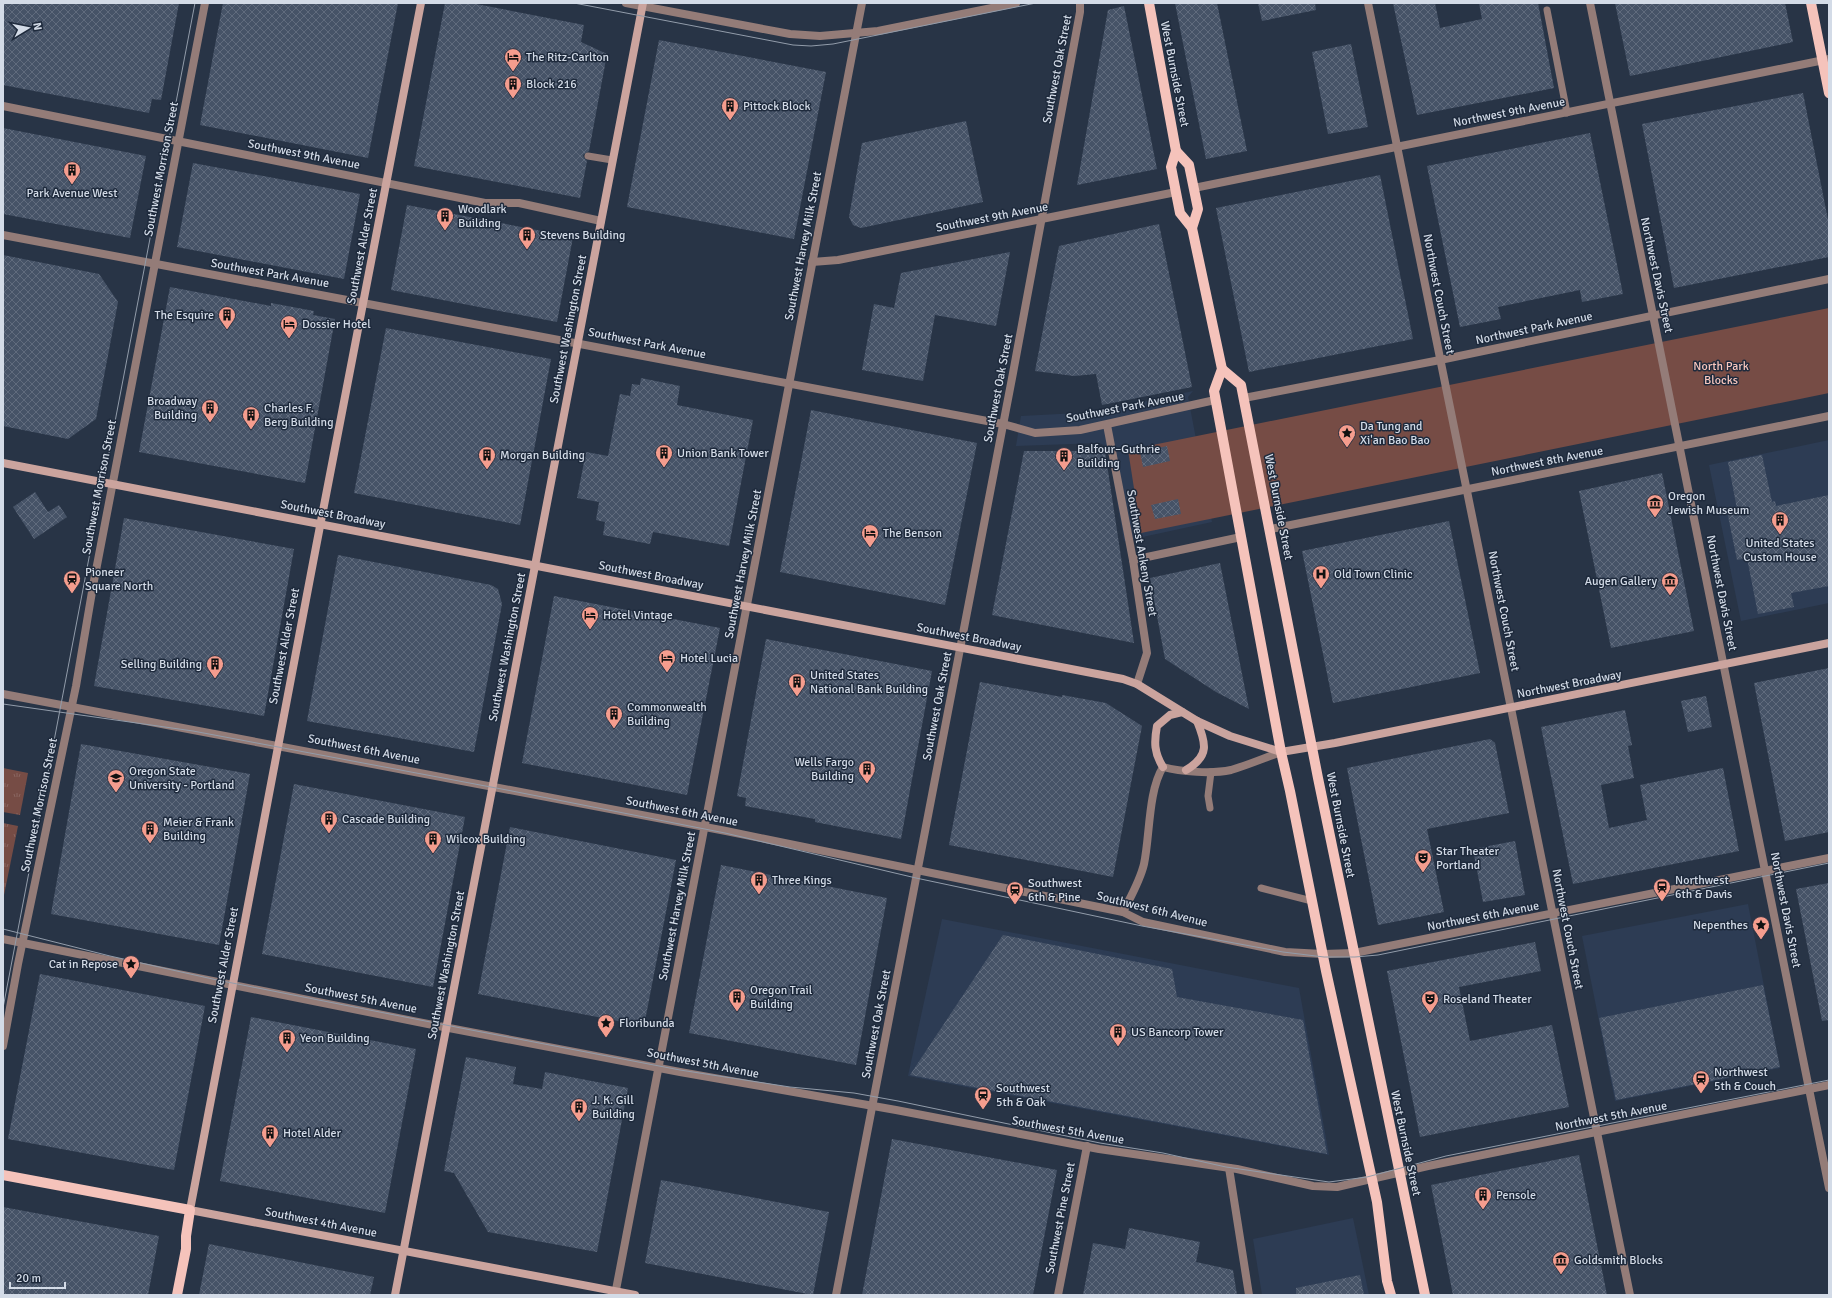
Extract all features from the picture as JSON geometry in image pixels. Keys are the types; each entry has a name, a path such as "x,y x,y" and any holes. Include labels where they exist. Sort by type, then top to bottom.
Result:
{"main road":[{"name":"Southwest Alder Street","path":"177,1295 186,1249 186,1236 190,1210 320,523 421,3"},
{"name":"West Burnside Street","path":"1148,3 1176,151 1171,168 1180,213 1192,228 1222,369 1241,385 1244,398 1354,953 1425,1295"},
{"path":"1811,3 1826,60 1829,93"},
{"name":"Southwest Washington Street","path":"395,1295 642,4"},
{"name":"West Burnside Street","path":"1176,151 1189,165 1194,188 1198,209 1192,228"},
{"path":"1222,369 1214,391 1215,400 1281,752 1377,1202 1387,1281 1391,1295"},
{"name":"Southwest Broadway","path":"3,462 1122,679 1137,684 1197,721 1230,736 1281,752 1313,746"},
{"name":"Northwest Broadway","path":"1313,746 1511,708 1829,643"},
{"path":"1163,767 1157,756 1154,743 1157,726 1170,715 1182,712"},
{"path":"1186,770 1197,764 1202,757 1204,738 1197,721"},
{"name":"Southwest 4th Avenue","path":"3,1175 404,1251 615,1293 635,1295"}],"street":[{"name":"Southwest Morrison Street","path":"3,1046 72,707 112,484 205,3"},
{"path":"626,3 642,4 790,34 820,36 878,31 1016,3"},
{"name":"Southwest Harvey Milk Street","path":"615,1293 862,3"},
{"name":"Southwest Oak Street","path":"836,1295 1003,424 1080,12 1080,3"},
{"name":"Northwest Couch Street","path":"1368,3 1630,1295"},
{"name":"Northwest Davis Street","path":"1590,3 1829,1188"},
{"name":"Northwest 9th Avenue","path":"1194,188 1826,60"},
{"name":"Southwest 9th Avenue","path":"3,106 485,203 518,203 601,222"},
{"name":"Southwest 9th Avenue","path":"812,262 838,260 1176,192"},
{"name":"Southwest Park Avenue","path":"3,235 578,342 1003,424 1035,433 1080,430 1215,400"},
{"name":"Northwest Park Avenue","path":"1244,398 1440,360 1829,279"},
{"name":"Northwest 8th Avenue","path":"1271,529 1829,416"},
{"name":"Southwest Ankeny Street","path":"1107,425 1133,560 1147,653 1137,684"},
{"path":"1133,560 1241,537"},
{"name":"Southwest 6th Avenue","path":"3,694 705,827 1123,912 1143,922 1285,952 1323,954 1354,953"},
{"name":"Southwest Broadway","path":"1163,767 1211,772 1230,770 1281,752"},
{"path":"1123,912 1141,874 1157,781 1163,767"},
{"name":"Northwest 6th Avenue","path":"1354,953 1829,858"},
{"name":"Southwest 5th Avenue","path":"3,939 446,1027 1087,1146 1229,1168 1313,1186 1337,1187 1399,1172"},
{"name":"Northwest 5th Avenue","path":"1399,1172 1829,1085"},
{"name":"Southwest Pine Street","path":"1058,1295 1087,1146"},
{"path":"1229,1168 1249,1295"}],"lane":[{"path":"1547,10 1568,113"},
{"path":"588,156 612,160"},
{"path":"1210,808 1208,796 1211,772"},
{"path":"1261,888 1312,901"}],"shaded area":[{"path":"1193,391 1188,397 1212,522 1124,541 1108,450 1104,445 1099,443 1016,446 1021,416 1097,412"},
{"name":"United States Custom House","path":"1829,440 1829,603 1741,621 1709,465"},
{"path":"1748,904 1780,1068 1615,1101 1582,936"},
{"name":"US Bancorp Tower","path":"942,919 1299,988 1329,1155 908,1076"},
{"path":"1353,1218 1369,1295 1262,1295 1253,1239"}],"green space":[{"name":"North Park Blocks","path":"1829,308 1829,393 1141,533 1128,450"},
{"path":"3,768 28,773 20,815 3,812"},
{"path":"3,823 18,826 3,900"}],"building":[{"path":"3,3 179,3 161,100 152,99 149,113 3,85"},
{"path":"223,3 398,3 368,158 200,125"},
{"name":"Block 216","path":"445,3 471,3 584,25 581,42 607,54 589,151 583,155 587,161 580,198 414,166"},
{"path":"1175,3 1217,3 1247,151 1206,159"},
{"path":"1258,3 1315,3 1316,10 1262,21"},
{"path":"1393,3 1435,3 1440,28 1482,19 1479,3 1538,3 1554,88 1417,115"},
{"path":"1615,3 1785,3 1793,42 1630,76"},
{"path":"1124,6 1157,169 1077,185 1108,10"},
{"name":"Pittock Block","path":"659,40 826,72 794,239 627,207"},
{"path":"1351,44 1368,127 1328,134 1312,52"},
{"path":"1803,93 1829,225 1829,257 1674,288 1642,124"},
{"path":"966,121 983,202 861,228 853,225 849,217 862,143"},
{"name":"Park Avenue West","path":"3,128 146,156 130,238 3,214"},
{"path":"1590,133 1623,294 1582,302 1580,290 1498,307 1501,319 1460,327 1427,166"},
{"path":"193,163 360,194 344,279 177,247"},
{"path":"1380,175 1413,339 1249,372 1216,208"},
{"path":"407,205 573,237 557,322 391,290"},
{"path":"1159,224 1192,387 1102,405 1096,374 1074,376 1035,371 1059,246"},
{"path":"1010,252 996,326 935,315 923,381 862,370 874,304 894,308 901,273"},
{"path":"3,255 99,274 118,302 96,419 68,439 3,426"},
{"path":"170,287 271,306 271,303 314,311 313,315 335,319 305,483 139,452"},
{"path":"386,328 551,359 520,525 354,493"},
{"name":"Union Bank Tower","path":"641,378 680,386 677,405 753,420 729,546 653,532 650,544 603,535 605,522 596,520 599,502 577,498 586,452 608,456 620,394 630,396 632,384 640,385"},
{"path":"811,410 977,443 945,605 780,572"},
{"path":"1167,446 1170,461 1143,467 1140,452"},
{"path":"1024,451 1105,451 1134,643 992,615"},
{"name":"United States Custom House","path":"1762,455 1772,502 1775,501 1776,506 1829,495 1829,586 1791,593 1794,607 1758,614 1747,558 1737,560 1727,511 1737,509 1728,462"},
{"path":"1662,473 1694,631 1611,648 1579,491"},
{"path":"35,492 48,512 59,505 67,517 34,539 13,507"},
{"path":"1178,499 1181,514 1155,519 1151,505"},
{"path":"124,518 294,549 264,716 94,686"},
{"path":"1449,521 1480,673 1333,703 1302,551"},
{"path":"338,555 491,585 498,589 502,604 474,752 307,721"},
{"path":"1220,563 1249,709 1216,692 1165,659 1150,578"},
{"path":"554,596 720,628 687,795 522,763"},
{"path":"766,639 932,671 901,839 815,822 815,819 745,806 746,798 737,796"},
{"path":"1829,668 1829,832 1785,841 1754,683"},
{"path":"980,682 1062,697 1062,695 1106,703 1142,726 1113,877 949,845"},
{"path":"1706,696 1712,727 1688,732 1681,701"},
{"path":"1625,710 1632,745 1628,746 1634,778 1601,785 1609,828 1647,820 1640,785 1723,768 1739,851 1573,884 1541,727"},
{"path":"1490,739 1495,743 1509,813 1427,829 1444,912 1378,925 1347,768"},
{"name":"Meier & Frank Building","path":"81,744 250,774 219,945 51,914"},
{"path":"294,784 465,817 433,987 262,954"},
{"path":"510,827 676,860 644,1026 478,994"},
{"path":"1515,841 1525,895 1483,902 1473,849"},
{"path":"721,865 887,898 856,1065 689,1033"},
{"path":"1829,883 1829,1020 1822,1021 1796,889"},
{"name":"US Bancorp Tower","path":"1003,935 1172,969 1177,997 1303,1020 1327,1154 910,1075"},
{"path":"1535,942 1541,971 1459,987 1470,1041 1552,1025 1569,1107 1420,1137 1387,971"},
{"path":"40,974 205,1006 174,1170 8,1139"},
{"path":"1763,985 1780,1067 1616,1100 1599,1018"},
{"path":"251,1017 416,1049 385,1213 220,1181"},
{"path":"466,1057 516,1067 513,1084 542,1089 545,1072 628,1088 597,1252 488,1232 454,1173 444,1171"},
{"path":"892,1139 1057,1170 1033,1295 862,1295"},
{"path":"1579,1155 1607,1295 1453,1295 1431,1185"},
{"path":"661,1180 829,1212 813,1295 645,1263"},
{"path":"3,1207 159,1236 148,1295 3,1295"},
{"path":"1129,1228 1200,1242 1196,1262 1233,1270 1237,1295 1083,1295 1093,1243 1125,1249"},
{"path":"209,1244 374,1277 370,1295 199,1295"},
{"path":"1360,1275 1364,1295 1296,1295 1296,1288"}],"tram line":[{"path":"3,1008 195,3"},
{"path":"574,3 793,45 811,46 833,44 1036,3"},
{"path":"3,704 193,731 512,791 725,833 916,878 1142,926 1283,952 1324,957 1378,955 1829,863"},
{"path":"3,929 110,956 217,980 680,1070 790,1087 854,1093 1100,1143 1163,1153 1226,1167 1329,1182 1367,1177 1446,1156 1829,1080"}],"place":[{"name":"The Ritz-Carlton","path":"513,72"},
{"name":"Block 216","path":"513,99"},
{"name":"Pittock Block","path":"730,121"},
{"name":"Park Avenue West","path":"72,185"},
{"name":"Woodlark Building","path":"445,231"},
{"name":"Stevens Building","path":"527,250"},
{"name":"The Esquire","path":"227,330"},
{"name":"Dossier Hotel","path":"289,339"},
{"name":"Broadway Building","path":"210,423"},
{"name":"Charles F. Berg Building","path":"251,430"},
{"name":"Da Tung and Xi'an Bao Bao","path":"1347,448"},
{"name":"Union Bank Tower","path":"664,468"},
{"name":"Morgan Building","path":"487,470"},
{"name":"Balfour–Guthrie Building","path":"1064,471"},
{"name":"Oregon Jewish Museum","path":"1655,518"},
{"name":"United States Custom House","path":"1780,535"},
{"name":"The Benson","path":"870,548"},
{"name":"Old Town Clinic","path":"1321,589"},
{"name":"Pioneer Square North","path":"72,594"},
{"name":"Augen Gallery","path":"1670,596"},
{"name":"Hotel Vintage","path":"590,630"},
{"name":"Hotel Lucia","path":"667,673"},
{"name":"Selling Building","path":"215,679"},
{"name":"United States National Bank Building","path":"797,697"},
{"name":"Commonwealth Building","path":"614,729"},
{"name":"Wells Fargo Building","path":"867,784"},
{"name":"Oregon State University - Portland","path":"116,793"},
{"name":"Cascade Building","path":"329,834"},
{"name":"Meier & Frank Building","path":"150,844"},
{"name":"Wilcox Building","path":"433,854"},
{"name":"Star Theater Portland","path":"1423,873"},
{"name":"Three Kings","path":"759,895"},
{"name":"Northwest 6th & Davis","path":"1662,902"},
{"name":"Southwest 6th & Pine","path":"1015,905"},
{"name":"Nepenthes","path":"1761,940"},
{"name":"Cat in Repose","path":"131,979"},
{"name":"Oregon Trail Building","path":"737,1012"},
{"name":"Roseland Theater","path":"1430,1014"},
{"name":"Floribunda","path":"606,1038"},
{"name":"US Bancorp Tower","path":"1118,1047"},
{"name":"Yeon Building","path":"287,1053"},
{"name":"Northwest 5th & Couch","path":"1701,1094"},
{"name":"Southwest 5th & Oak","path":"983,1110"},
{"name":"J. K. Gill Building","path":"579,1122"},
{"name":"Hotel Alder","path":"270,1148"},
{"name":"Pensole","path":"1483,1210"},
{"name":"Goldsmith Blocks","path":"1561,1275"}]}
